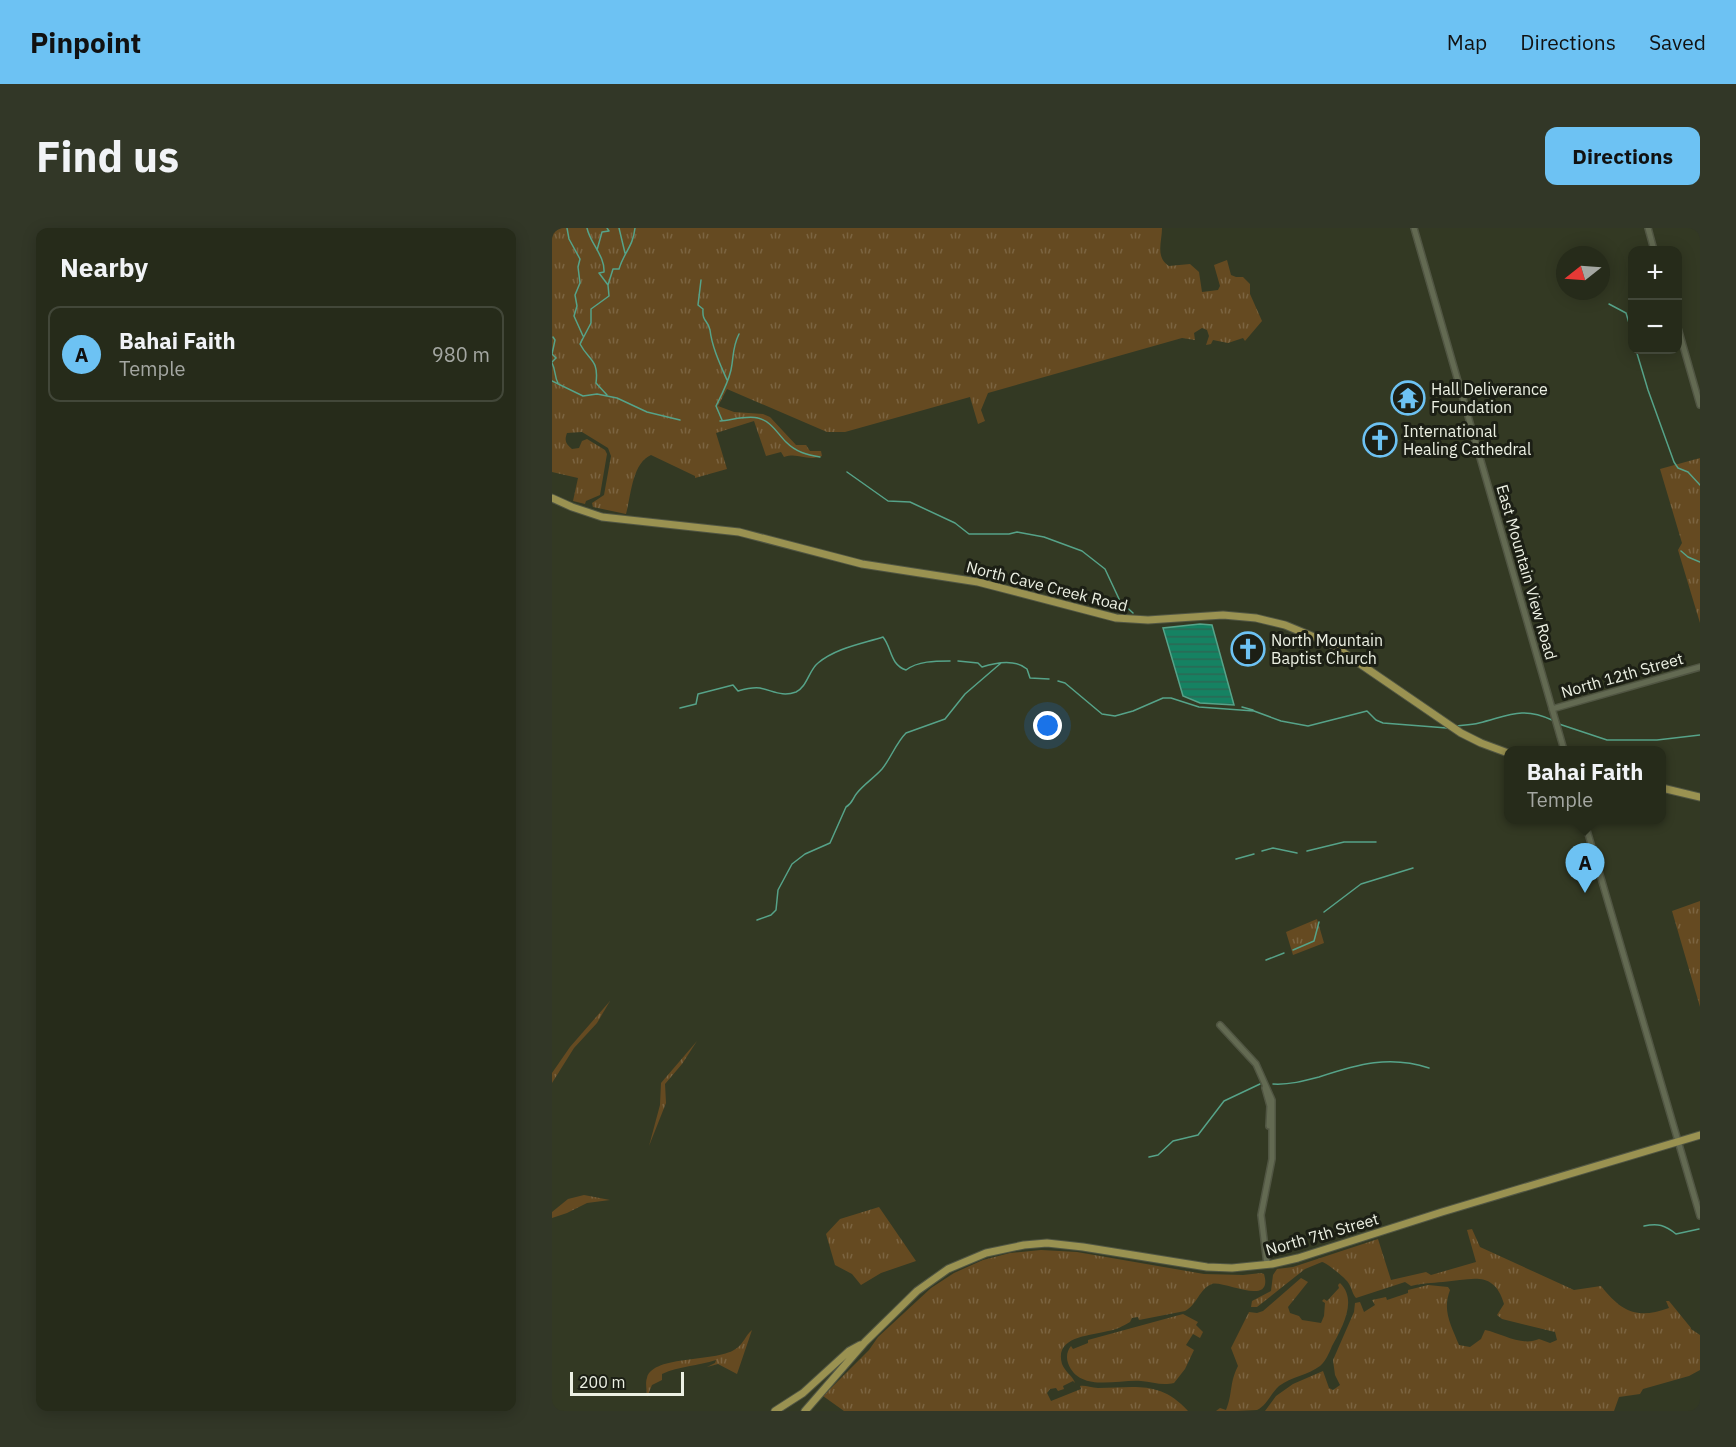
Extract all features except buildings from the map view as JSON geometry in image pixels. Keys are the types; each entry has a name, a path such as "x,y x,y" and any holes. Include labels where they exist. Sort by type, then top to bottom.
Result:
{"main road":[{"name":"North Cave Creek Road","path":"552,498 602,517 739,532 862,564 975,581 1116,618 1151,620 1223,615 1275,622 1296,628 1331,644 1458,730 1481,743 1504,751"},
{"path":"1666,789 1700,797"},
{"name":"North 7th Street","path":"805,1411 865,1342 917,1291 935,1277 970,1258 1012,1246 1041,1244 1073,1245 1217,1268 1267,1264 1298,1258 1424,1217 1700,1135"},
{"name":"North 7th Street","path":"775,1411 803,1393 849,1351 865,1342"}],"street":[{"name":"East Mountain View Road","path":"1414,228 1563,746"},
{"path":"1648,228 1653,246"},
{"path":"1682,345 1700,405"},
{"name":"North 12th Street","path":"1552,709 1700,667"},
{"path":"1585,824 1700,1216"},
{"path":"1221,1027 1251,1058 1264,1081 1272,1102 1271,1167 1261,1215 1267,1264"}],"green space":[{"path":"552,228 1162,228 1160,249 1162,258 1169,266 1190,264 1199,272 1202,292 1218,290 1220,286 1214,265 1227,260 1231,275 1243,277 1250,284 1250,294 1262,321 1245,341 1243,338 1228,343 1213,340 1211,344 1206,345 1209,336 1207,330 1202,328 1194,333 1195,340 1182,338 988,393 981,410 985,421 978,424 970,397 845,432 827,432 727,389 718,406 734,412 763,414 770,417 796,445 806,445 810,451 821,451 822,456 816,458 784,457 781,452 766,456 754,421 716,433 727,469 695,478 651,455 645,459 636,472 626,514 593,507 592,503 604,495 611,456 608,448 582,432 567,433 566,442 572,449 579,448 582,441 587,439 605,450 607,454 600,495 586,501 585,504 573,501 578,478 552,472"},
{"path":"1700,458 1700,623 1678,550 1682,543 1660,469"},
{"path":"1700,901 1700,1007 1672,911"},
{"path":"1317,919 1324,943 1293,955 1286,932"},
{"path":"610,1001 597,1023 574,1048 552,1083 552,1073 570,1047"},
{"path":"697,1041 665,1084 666,1103 649,1146 660,1105 661,1083"},
{"path":"584,1195 610,1200 587,1203 552,1218 552,1212 568,1199"},
{"path":"879,1207 916,1261 881,1273 861,1285 852,1274 835,1265 826,1234 840,1219"},
{"path":"1472,1229 1480,1247 1574,1290 1601,1286 1615,1302 1630,1311 1657,1312 1669,1308 1666,1301 1669,1301 1691,1329 1700,1335 1700,1370 1689,1376 1643,1389 1640,1394 1619,1397 1614,1411 1265,1411 1276,1396 1293,1384 1323,1371 1329,1388 1333,1390 1340,1385 1335,1375 1333,1360 1354,1312 1355,1303 1360,1302 1364,1312 1375,1305 1372,1300 1386,1297 1387,1300 1408,1293 1408,1290 1428,1285 1448,1287 1450,1290 1447,1311 1459,1345 1470,1347 1481,1339 1485,1330 1526,1341 1539,1339 1550,1343 1557,1340 1555,1332 1502,1319 1497,1315 1504,1304 1500,1293 1488,1281 1480,1279 1411,1286 1405,1282 1356,1298 1345,1279 1322,1262 1305,1269 1257,1307 1251,1307 1252,1301 1271,1291 1273,1275 1277,1269 1293,1267 1378,1239 1391,1280 1426,1272 1431,1275 1476,1262 1467,1230"},
{"path":"1041,1250 1077,1252 1204,1274 1261,1273 1264,1274 1265,1284 1262,1289 1255,1291 1212,1284 1204,1289 1185,1311 1139,1320 1138,1317 1132,1318 1130,1322 1117,1329 1075,1339 1063,1348 1061,1355 1063,1367 1075,1383 1073,1381 1058,1391 1056,1388 1050,1389 1047,1393 1051,1401 1081,1389 1080,1386 1146,1388 1167,1394 1188,1411 844,1411 823,1396 869,1350 878,1337 931,1288 954,1273 983,1260 1010,1253"},
{"path":"1301,1278 1308,1282 1288,1307 1290,1313 1299,1316 1302,1320 1321,1323 1325,1303 1322,1301 1324,1299 1327,1301 1339,1288 1340,1283 1348,1297 1344,1323 1326,1359 1315,1369 1279,1386 1257,1410 1216,1411 1220,1408 1226,1410 1228,1404 1238,1366 1231,1348 1249,1312 1263,1311"},
{"path":"1183,1314 1198,1322 1196,1325 1203,1332 1200,1338 1193,1334 1186,1345 1194,1350 1185,1369 1174,1383 1090,1381 1073,1372 1068,1363 1067,1354 1071,1346 1073,1349 1088,1343 1088,1340"},
{"path":"752,1330 737,1374 718,1364 707,1367 716,1360 675,1369 662,1374 662,1380 652,1385 647,1397 646,1380 652,1370 673,1362 728,1353 739,1346"}],"shaded area":[{"path":"1212,625 1234,705 1200,703 1183,696 1163,628"}],"waterway":[{"path":"567,228 569,239 580,259 578,267 580,283 575,295 577,306 574,316 583,336"},
{"path":"587,228 604,266 604,272 599,273 608,285"},
{"path":"597,250 602,232 609,231 607,228"},
{"path":"619,228 625,253"},
{"path":"607,395 596,383 595,365 580,344 591,323 591,309 609,296 608,285 613,269 619,269 635,228"},
{"path":"701,280 698,305 703,309 703,316 709,327 714,349 727,380"},
{"path":"1609,304 1626,313 1628,320"},
{"path":"722,420 716,406 730,375 734,348 739,334"},
{"path":"552,362 556,358 552,354 555,340 553,337"},
{"path":"1637,354 1674,462 1678,468 1688,472 1700,485"},
{"path":"552,363 558,383"},
{"path":"552,381 583,396 597,394 617,398 647,412 680,420"},
{"path":"720,421 758,418 770,425 794,448 820,457"},
{"path":"847,472 888,501 910,502 955,523 969,534 1017,532 1044,537 1082,551 1105,569 1120,601 1133,613"},
{"path":"1681,551 1700,562"},
{"path":"680,708 696,704 698,694 733,685 738,691 757,688 782,694 796,692 803,686 815,666 825,658 849,647 883,637 894,660 906,670 921,663 950,661"},
{"path":"958,661 978,663 982,667 1000,663 1017,664 1027,669 1030,678 1049,679"},
{"path":"757,920 771,915 776,910 778,890 792,864 805,854 830,843 846,807 882,769 906,733 945,719 965,694 1001,663"},
{"path":"1058,681 1065,683 1102,714 1115,716 1163,698 1171,698 1199,707 1254,711 1281,721 1308,726 1367,711 1383,723 1447,728"},
{"path":"1242,707 1253,710"},
{"path":"1455,726 1476,724 1523,713 1552,720"},
{"path":"1559,724 1607,740 1657,740 1700,735"},
{"path":"1307,851 1344,842 1376,842"},
{"path":"1262,851 1273,848 1297,853"},
{"path":"1236,859 1254,854"},
{"path":"1324,912 1361,884 1413,868"},
{"path":"1293,950 1314,941 1319,922"},
{"path":"1266,960 1284,953"},
{"path":"1273,1084 1302,1081 1374,1063 1401,1062 1429,1068"},
{"path":"1149,1157 1158,1155 1173,1141 1198,1135 1224,1101 1260,1084"},
{"path":"1644,1226 1661,1226 1676,1234 1699,1229"}],"place":[{"name":"Hall Deliverance Foundation","path":"1408,398"},
{"name":"International Healing Cathedral","path":"1380,440"},
{"name":"North Mountain Baptist Church","path":"1248,649"},
{"name":"Bahai Faith","path":"1585,893"}]}
